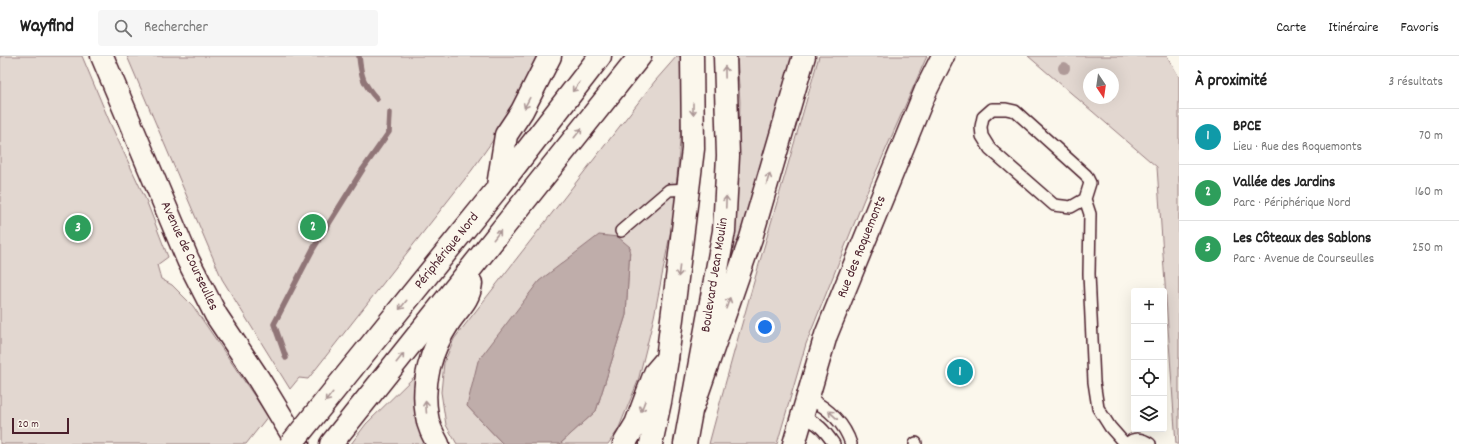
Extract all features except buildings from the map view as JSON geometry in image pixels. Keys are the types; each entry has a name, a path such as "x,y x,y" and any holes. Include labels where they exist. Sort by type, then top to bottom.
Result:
{"main road":[{"name":"Avenue de Courseulles","path":"102,56 188,260 216,315 258,378 298,444"},
{"path":"498,188 506,135 522,111 550,56"},
{"name":"Périphérique Nord","path":"291,444 498,188 600,56"},
{"name":"Périphérique Nord","path":"332,444 640,56"},
{"path":"651,444 667,359 689,188 693,149 692,56"},
{"name":"Boulevard Jean Moulin","path":"685,444 724,231 728,156 725,56"},
{"path":"693,406 751,238 804,56"},
{"name":"Rue des Roquemonts","path":"794,444 826,335 926,90 943,56"},
{"path":"438,444 431,430 427,416 426,398 429,366 434,351 448,323 470,294 473,266"},
{"path":"624,444 636,424 655,373 667,359"}],"lane":[{"path":"1085,199 1071,207 1054,205 990,149 982,136 981,127 983,117 992,109 1006,109 1015,111 1086,175 1090,183 1085,199 1090,214 1089,274 1094,382 1098,408 1110,427 1126,444 1140,439 1145,440 1150,444"},
{"path":"621,231 669,190 689,188"},
{"path":"834,444 823,429 808,419 805,407 828,411 842,423 848,443"}],"shaded area":[{"path":"0,56 82,56 111,125 146,200 168,257 157,265 161,279 172,285 193,306 268,416 246,444 0,444"},
{"path":"127,56 544,56 517,106 472,170 308,379 299,378 290,389 222,279"},
{"path":"677,56 685,56 674,214 654,317 638,381 618,430 608,444 560,444 596,411 626,315 630,247 467,406 503,444 457,444 446,425 441,392 444,363 454,339 655,81"},
{"path":"737,56 792,56 763,167 722,301 737,201 740,102"},
{"path":"819,56 927,56 864,199 806,344 777,444 709,444 735,347"},
{"path":"1028,56 1167,56 1179,77 1179,444 1176,444 1167,313 1167,288 1165,288 1157,167 1084,104 1119,104 1119,68 1083,68 1083,103"},
{"path":"599,235 618,237 630,247 626,315 596,411 560,444 503,444 467,406 478,361 539,281"},
{"path":"418,373 430,444 351,444 366,424"}],"waterway":[{"path":"359,56 361,69 366,84 377,99"},
{"path":"286,358 274,324 313,249 363,169 389,132 390,113"}],"place":[{"name":"Vallée des Jardins","path":"313,227"},
{"name":"Les Côteaux des Sablons","path":"78,228"},
{"name":"BPCE","path":"960,372"}]}
